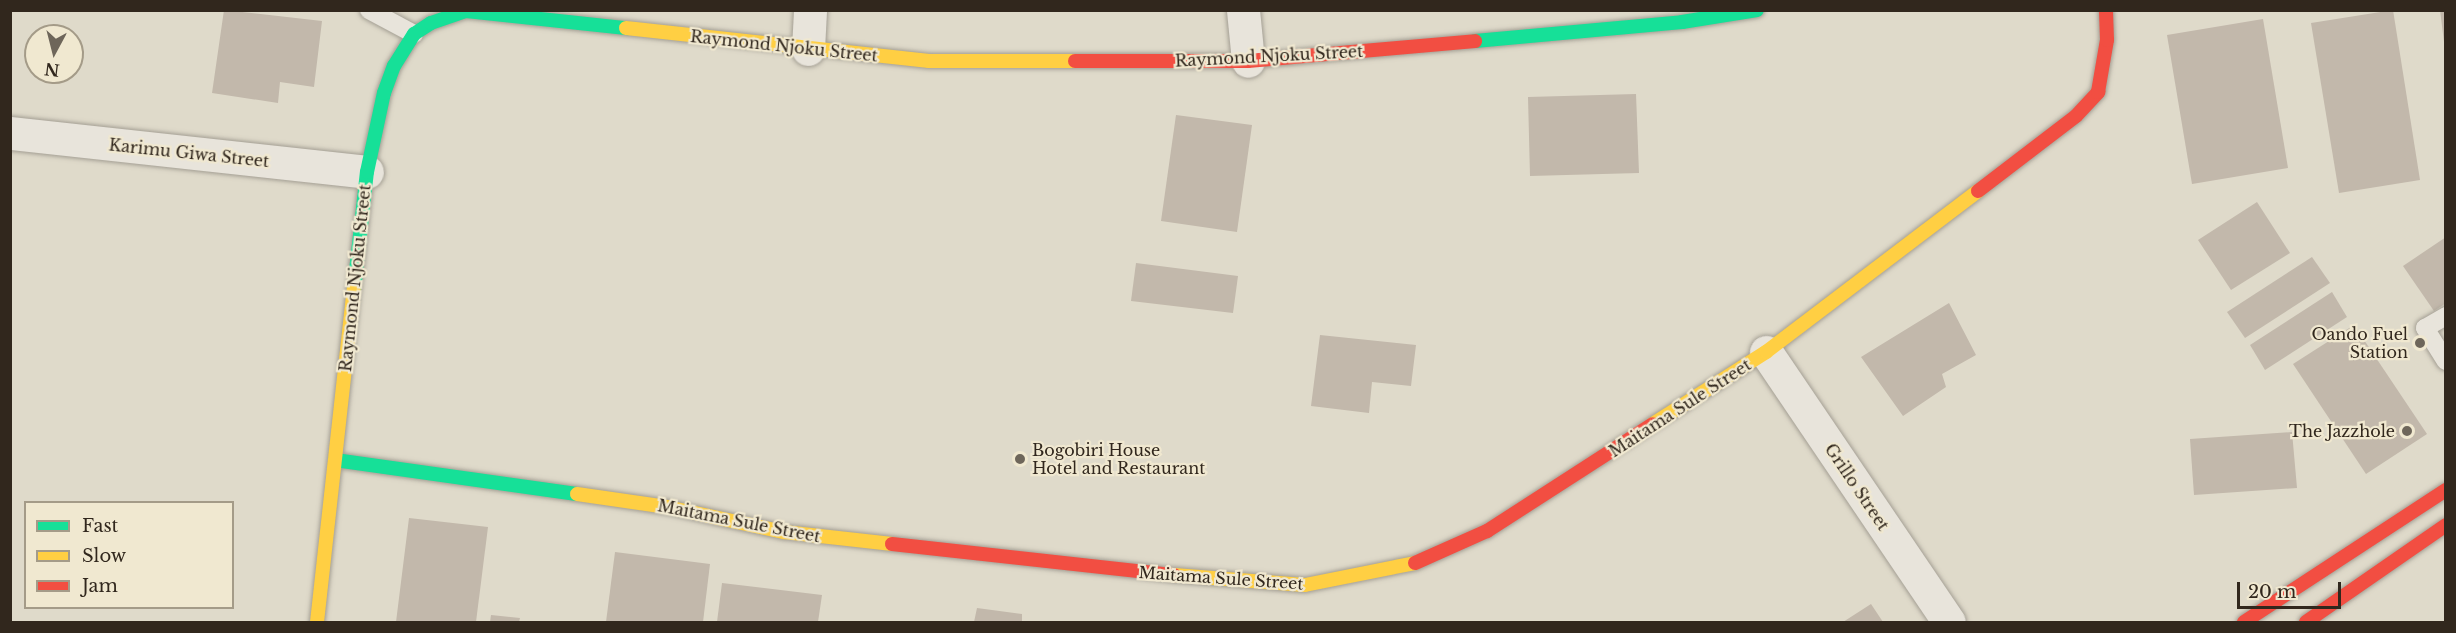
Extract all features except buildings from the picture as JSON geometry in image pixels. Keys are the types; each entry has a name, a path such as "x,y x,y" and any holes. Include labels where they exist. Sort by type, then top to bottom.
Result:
{"street":[{"path":"808,49 810,10"},
{"path":"1243,10 1248,61"},
{"name":"Raymond Njoku Street","path":"317,622 367,172 384,93 394,66 414,34 431,23 466,11 929,61 1248,61 1757,10"},
{"name":"Maitama Sule Street","path":"335,460 667,507 796,533 1175,576 1305,585 1416,563 1486,531 1766,352 2076,116 2098,92 2107,40 2106,10"},
{"name":"Karimu Giwa Street","path":"10,133 367,172"},
{"name":"Grillo Street","path":"1766,352 1948,622"},
{"path":"2244,622 2445,490"},
{"path":"2306,622 2445,525"}],"lane":[{"path":"369,10 414,34"},
{"path":"2445,316 2425,328 2445,361"}],"traffic: fast":[{"path":"1475,41 1682,22 1757,10"},
{"path":"354,289 367,172 384,93 394,66 414,34 431,23 466,11 626,28"},
{"path":"335,460 577,494"}],"traffic: slow":[{"path":"626,28 929,61 1075,61"},
{"path":"1653,424 1766,352 1978,191"},
{"path":"317,622 354,289"},
{"path":"577,494 667,507 784,532 892,544"},
{"path":"1174,575 1305,585 1415,563"}],"traffic: jam":[{"path":"1978,191 2076,116 2098,92 2107,40 2106,10"},
{"path":"1075,61 1248,61 1475,41"},
{"path":"1415,563 1487,531 1653,424"},
{"path":"2244,622 2446,490"},
{"path":"2306,622 2446,525"},
{"path":"892,544 1174,575"}],"place":[{"name":"Oando Fuel Station","path":"2420,343"},
{"name":"The Jazzhole","path":"2407,431"},
{"name":"Bogobiri House Hotel and Restaurant","path":"1020,459"}]}
